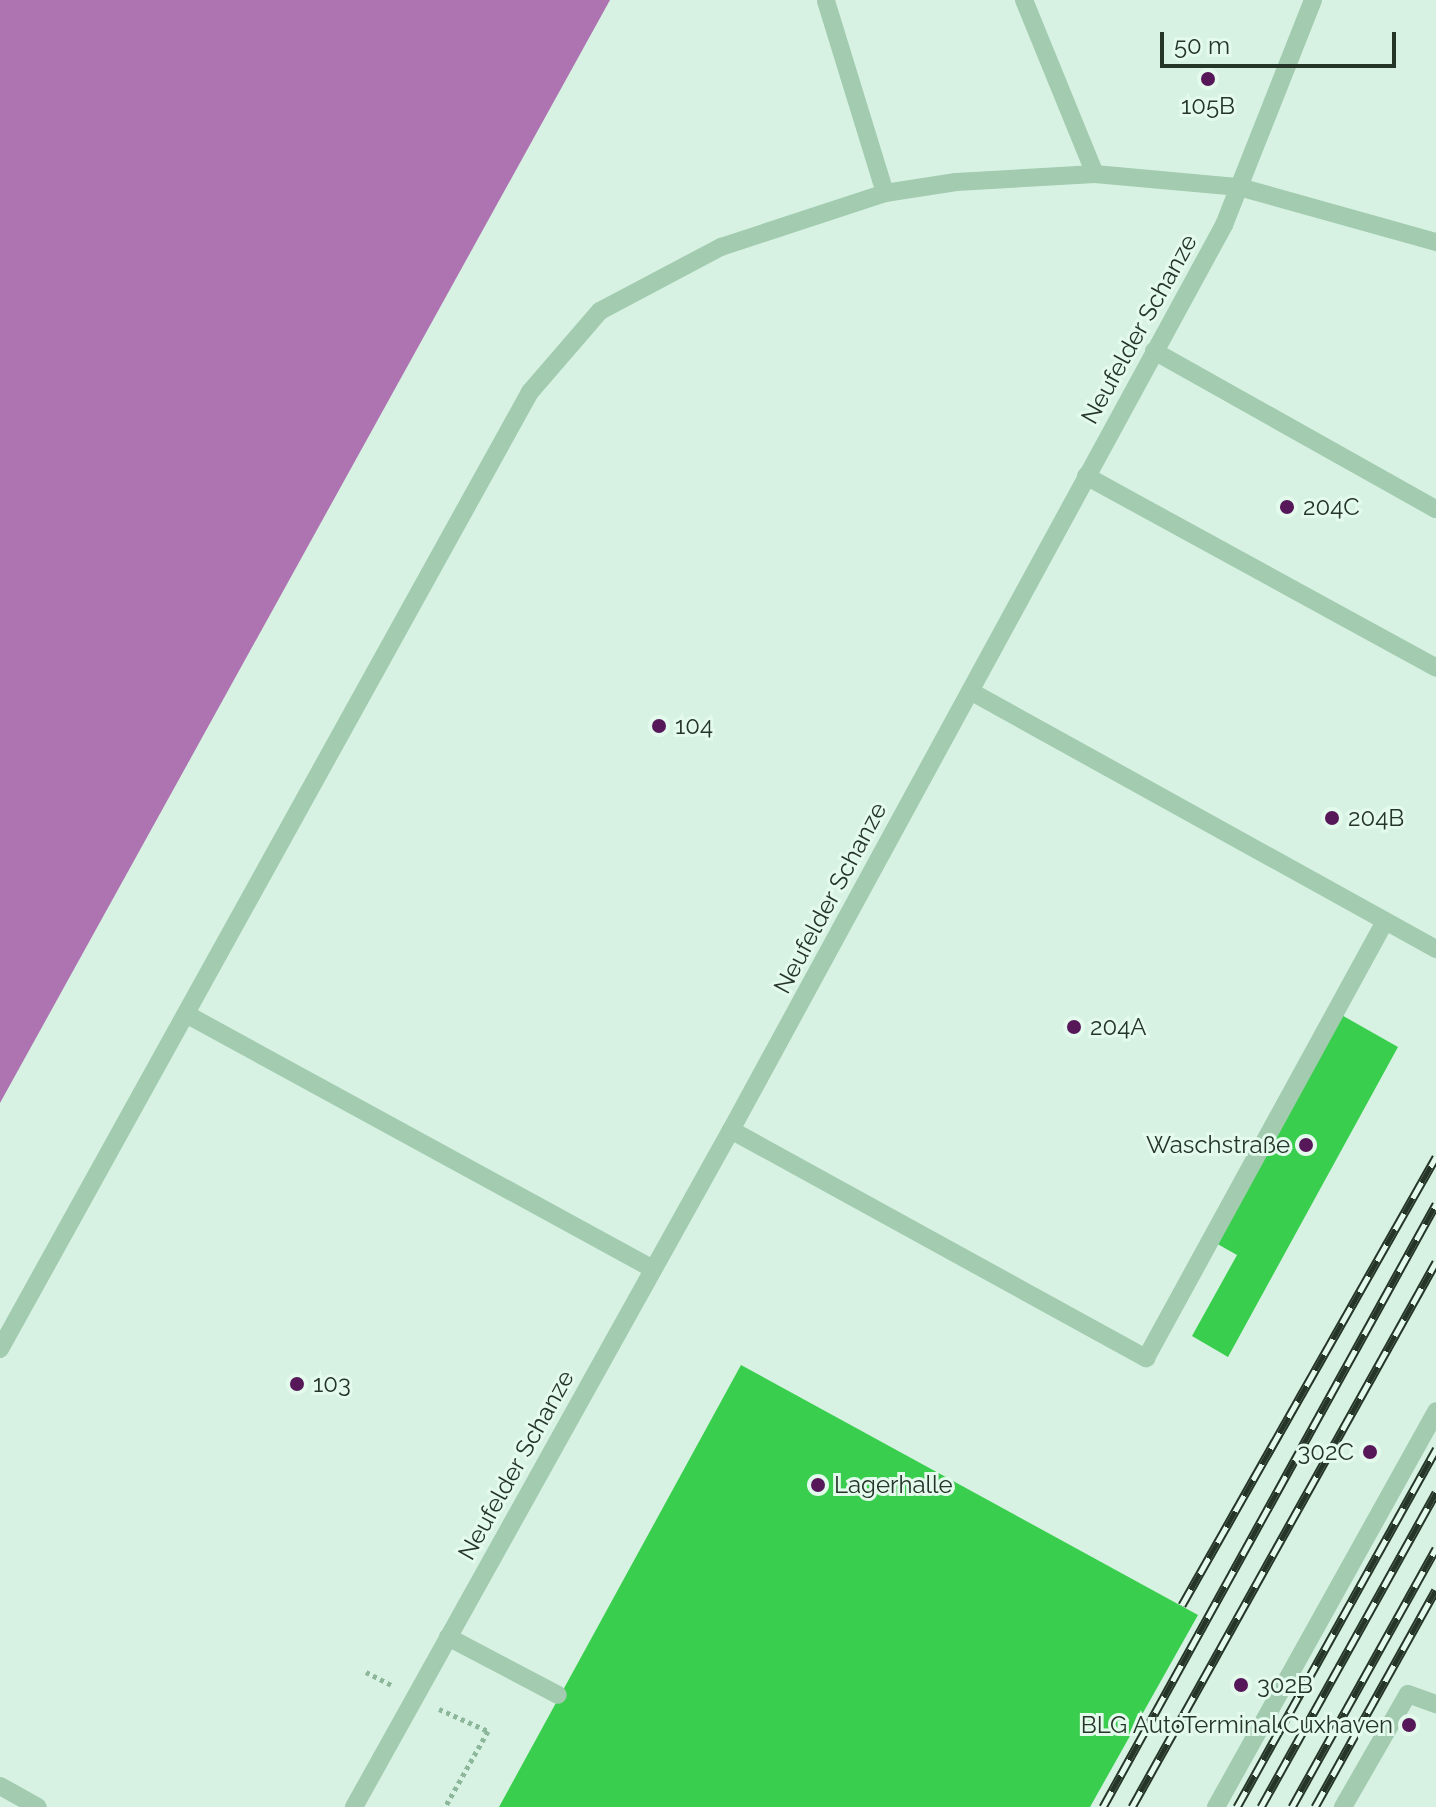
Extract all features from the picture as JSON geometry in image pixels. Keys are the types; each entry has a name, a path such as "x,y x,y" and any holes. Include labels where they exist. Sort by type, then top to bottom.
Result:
{"lane":[{"path":"1024,0 1095,174"},
{"name":"Neufelder Schanze","path":"354,1807 731,1130 1224,225 1313,0"},
{"path":"826,1 885,193"},
{"path":"0,1349 530,392 600,311 721,247 885,193 956,182 1095,174 1239,187 1436,242"},
{"path":"1154,351 1436,509"},
{"path":"1086,476 1436,668"},
{"path":"970,691 1436,949"},
{"path":"731,1130 1146,1358 1385,921"},
{"path":"186,1014 653,1269"},
{"path":"1216,1807 1436,1411"},
{"path":"448,1637 558,1695"},
{"path":"1343,1807 1408,1694 1436,1704"},
{"path":"0,1786 38,1807"}],"path":[{"path":"366,1672 394,1687"},
{"path":"439,1709 488,1731 445,1807"}],"shaded area":[{"path":"0,0 610,0 0,1103"}],"building":[{"name":"Waschstraße","path":"1338,1013 1398,1047 1228,1357 1192,1336 1237,1255 1214,1242"},
{"name":"Lagerhalle","path":"741,1365 1198,1615 1090,1807 499,1807"}],"railway":[{"path":"1182,1605 1436,1157"},
{"path":"1103,1807 1436,1204"},
{"path":"1132,1807 1436,1262"},
{"path":"1237,1807 1436,1449"},
{"path":"1261,1807 1436,1492"},
{"path":"1292,1807 1436,1548"},
{"path":"1315,1807 1436,1590"}],"place":[{"name":"105B","path":"1208,79"},
{"name":"204C","path":"1287,507"},
{"name":"104","path":"659,726"},
{"name":"204B","path":"1332,818"},
{"name":"204A","path":"1074,1027"},
{"name":"Waschstraße","path":"1306,1145"},
{"name":"103","path":"297,1384"},
{"name":"302C","path":"1370,1452"},
{"name":"Lagerhalle","path":"818,1485"},
{"name":"302B","path":"1241,1685"},
{"name":"BLG AutoTerminal Cuxhaven","path":"1409,1725"}]}
